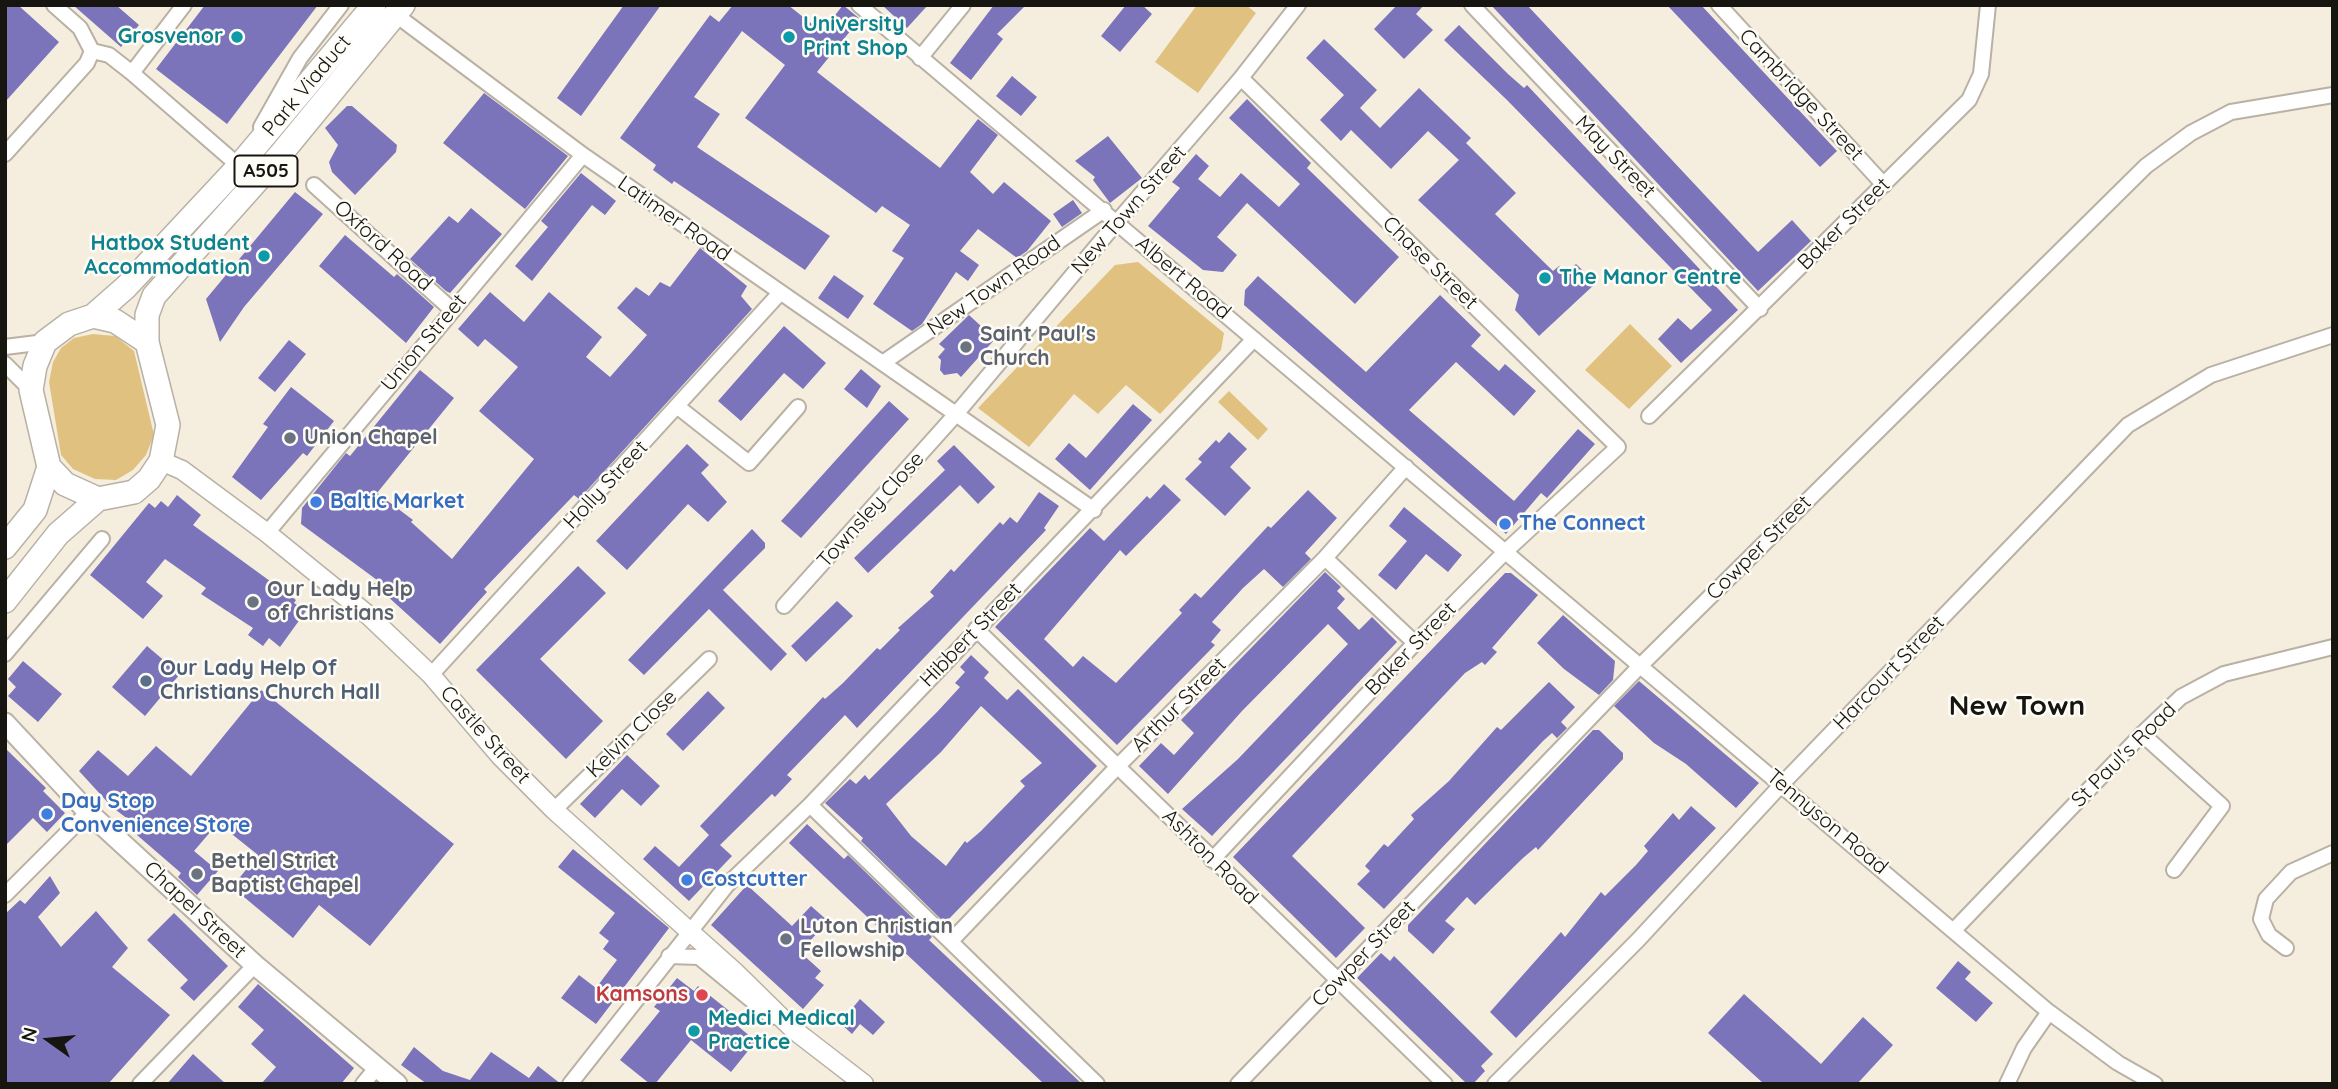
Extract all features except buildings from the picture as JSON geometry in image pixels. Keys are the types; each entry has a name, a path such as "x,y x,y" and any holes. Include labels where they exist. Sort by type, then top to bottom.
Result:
{"highway":[{"name":"Park Viaduct","path":"93,316 126,287 239,166 374,5"},
{"name":"Park Viaduct","path":"147,342 147,315 154,296 280,155 399,10"},
{"path":"93,316 115,321 147,342"},
{"name":"A505","path":"45,342 69,324 93,316"},
{"path":"45,342 35,366 31,390 49,467 65,484 98,499"},
{"name":"A505","path":"147,342 168,425 161,461"},
{"path":"5,601 58,534 98,499 134,492 161,461"},
{"path":"5,547 35,510 49,467"}],"main road":[{"name":"Chapel Street","path":"5,723 88,812 255,965 397,1084"}],"street":[{"path":"54,5 80,28 92,51 109,55 239,166 300,58 341,5"},
{"path":"132,74 184,5"},
{"name":"Albert Road","path":"859,5 1506,551"},
{"path":"920,58 963,5"},
{"name":"New Town Street","path":"957,413 1116,222 1241,78 1298,5"},
{"name":"May Street","path":"1472,5 1760,309"},
{"name":"Cambridge Street","path":"1719,5 1884,185"},
{"name":"Baker Street","path":"1649,416 1969,100 1981,74 1987,5"},
{"name":"Latimer Road","path":"399,10 583,155 1094,510"},
{"path":"5,154 87,63 92,51"},
{"name":"Chase Street","path":"1241,78 1618,447"},
{"name":"Cowper Street","path":"1238,1084 1640,666 2146,166 2191,133 2231,112 2333,95"},
{"name":"Union Street","path":"267,533 583,155"},
{"name":"Oxford Road","path":"314,185 452,309"},
{"name":"New Town Road","path":"884,362 1104,210"},
{"name":"Holly Street","path":"431,675 678,407 779,293"},
{"name":"Harcourt Street","path":"1495,1084 1639,939 1782,784 2128,425 2211,375 2333,335"},
{"name":"Hibbert Street","path":"570,1084 727,885 810,805 976,629 1094,510 1254,339"},
{"path":"5,347 45,342"},
{"path":"5,364 31,390"},
{"path":"678,407 749,463 798,407"},
{"name":"Townsley Close","path":"784,606 957,413"},
{"name":"Baker Street","path":"1212,860 1415,643 1506,551 1618,447"},
{"name":"Castle Street","path":"161,461 182,471 267,533 368,615 431,675 500,756 554,810 794,1030"},
{"name":"Arthur Street","path":"951,941 1119,765 1325,558 1406,467"},
{"path":"5,654 103,539"},
{"name":"Tennyson Road","path":"1506,551 1955,929 2049,1012 2118,1063 2155,1084"},
{"path":"1325,558 1415,643"},
{"name":"Ashton Road","path":"976,629 1445,1084"},
{"name":"St Paul's Road","path":"1955,929 2142,734 2181,698 2224,674 2333,647"},
{"name":"Kelvin Close","path":"554,810 709,659"},
{"path":"2142,734 2222,806 2174,870"},
{"path":"810,805 1097,1084"},
{"path":"5,895 88,812"},
{"path":"2286,948 2269,935 2261,919 2266,899 2291,872 2333,853"},
{"name":"Castle Street","path":"669,956 699,957 757,1006 794,1030 864,1084"},
{"path":"139,1084 255,965"},
{"path":"2007,1084 2024,1048 2049,1012"},
{"path":"363,1084 377,1067"}],"shaded area":[{"path":"1197,5 1246,5 1256,13 1198,93 1155,62"},
{"path":"1138,262 1224,333 1221,350 1160,414 1126,385 1098,414 1074,394 1029,447 978,408 1115,265"},
{"path":"1630,324 1672,366 1629,409 1585,370"},
{"path":"93,334 115,336 134,351 154,435 146,455 133,470 116,480 95,479 73,469 61,455 49,382 53,362 61,348 74,338"},
{"path":"1229,391 1268,429 1258,440 1218,402"}],"place":[{"name":"Grosvenor","path":"237,37"},
{"name":"University Print Shop","path":"789,37"},
{"name":"Hatbox Student Accommodation","path":"264,256"},
{"name":"The Manor Centre","path":"1545,278"},
{"name":"Saint Paul's Church","path":"966,347"},
{"name":"Union Chapel","path":"290,438"},
{"name":"Baltic Market","path":"316,502"},
{"name":"The Connect","path":"1505,524"},
{"name":"Our Lady Help of Christians","path":"253,602"},
{"name":"Our Lady Help Of Christians Church Hall","path":"146,681"},
{"name":"Day Stop Convenience Store","path":"47,814"},
{"name":"Bethel Strict Baptist Chapel","path":"197,874"},
{"name":"Costcutter","path":"687,880"},
{"name":"Luton Christian Fellowship","path":"786,939"},
{"name":"Kamsons","path":"702,995"},
{"name":"Medici Medical Practice","path":"694,1031"}],"district":[{"name":"New Town","path":"2017,707"}]}
